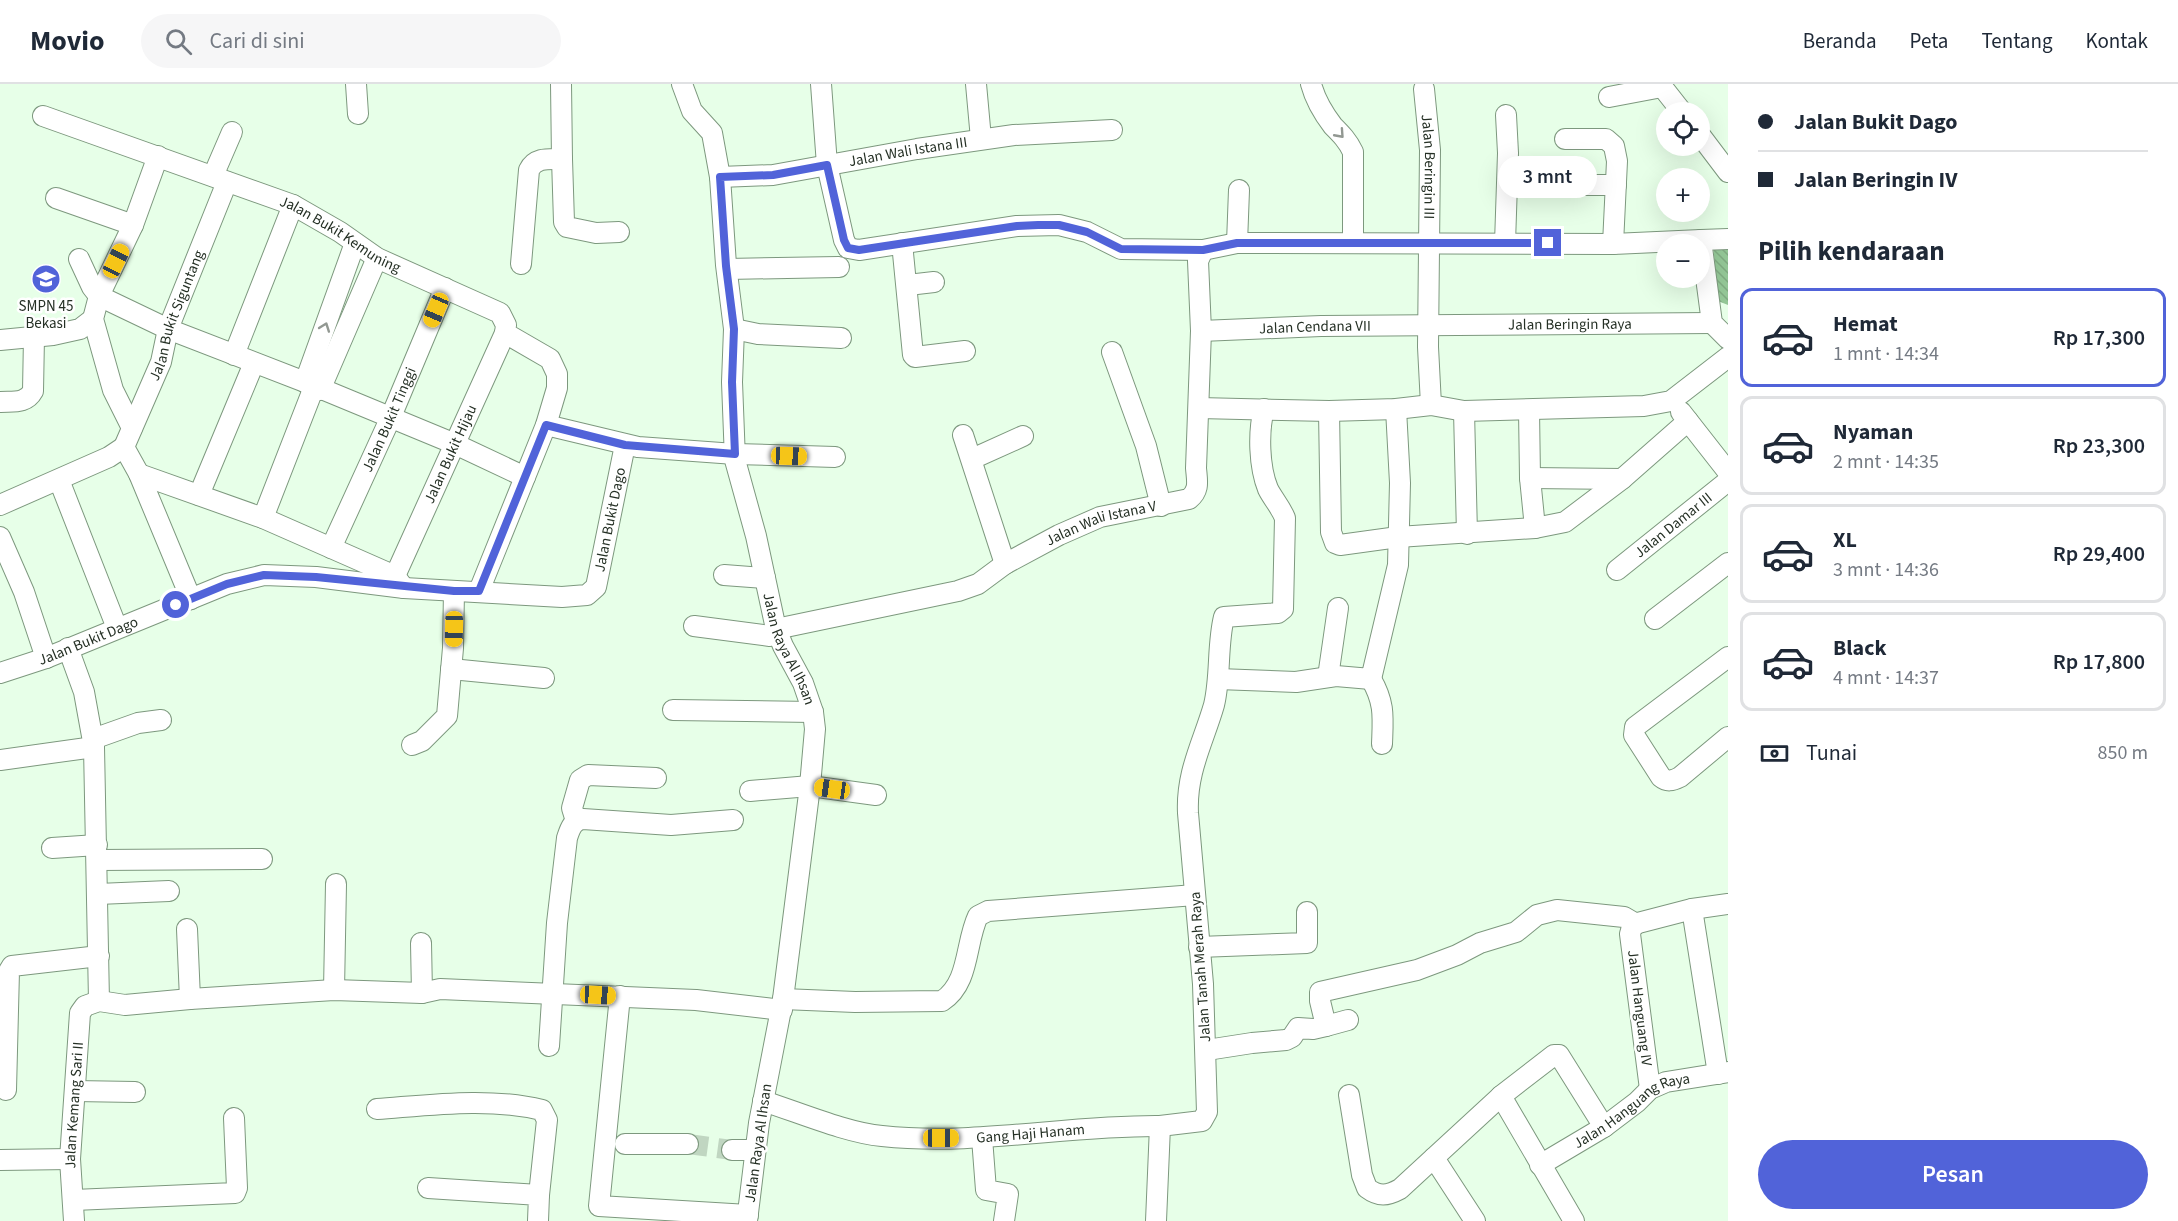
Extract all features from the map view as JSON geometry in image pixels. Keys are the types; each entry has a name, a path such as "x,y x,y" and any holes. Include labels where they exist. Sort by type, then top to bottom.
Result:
{"street":[{"path":"356,84 358,114"},
{"path":"561,84 564,222 567,227 596,233 619,231"},
{"name":"Jalan Raya Al Ihsan","path":"682,84 692,111 712,133 720,177 734,329 732,382 735,457 765,578 775,635 803,683 813,712 814,729 810,786 782,1005 763,1101 747,1218"},
{"path":"720,177 773,175 827,165 821,84"},
{"path":"976,84 981,139"},
{"path":"1311,84 1314,97 1329,121 1350,144 1353,152 1353,243"},
{"path":"1609,97 1661,86 1674,102"},
{"name":"Jalan Beringin III","path":"1424,89 1430,150 1428,326 1431,405"},
{"path":"1505,243 1508,153 1506,115"},
{"name":"Jalan Bukit Kemuning","path":"43,116 293,205 340,232 377,258 500,313 506,325 506,333 550,359 556,374 557,388 546,425 479,591"},
{"name":"Jalan Wali Istana III","path":"1113,130 981,139 827,165 844,240 848,248 859,250 1017,226 1059,225 1087,232 1121,249 1203,250 1237,243 1612,244 1656,242"},
{"name":"Jalan Bukit Siguntang","path":"123,447 161,362 168,329 220,179 232,132"},
{"path":"1565,139 1606,139 1614,146 1617,161 1612,244"},
{"path":"1710,148 1728,172"},
{"path":"132,428 113,390 93,319 99,296 133,225 158,156"},
{"path":"520,264 529,170 537,160 562,159"},
{"path":"1562,185 1616,185"},
{"path":"1237,243 1239,190"},
{"path":"56,198 133,225"},
{"path":"234,355 293,205"},
{"name":"Jalan Wali Istana III","path":"1710,240 1728,239"},
{"path":"262,518 313,386 356,243"},
{"path":"902,243 908,285 913,355 915,357 965,351"},
{"name":"Jalan Wali Istana V","path":"694,626 775,635 958,591 978,584 1005,564 1059,535 1100,517 1189,499 1196,493 1201,331 1198,261 1203,250"},
{"path":"313,386 377,258"},
{"path":"79,259 92,287 99,296 168,329 455,444 525,477"},
{"path":"727,269 839,267"},
{"path":"908,285 934,282"},
{"name":"Jalan Bukit Tinggi","path":"330,548 390,419 445,288"},
{"path":"1707,288 1712,323 1728,339"},
{"path":"0,340 80,329 93,319"},
{"name":"Jalan Beringin Raya","path":"1428,326 1712,323"},
{"name":"Jalan Cendana VII","path":"1201,331 1321,326 1428,326"},
{"path":"734,329 758,334 841,338"},
{"name":"Jalan Bukit Hijau","path":"399,582 455,444 506,333"},
{"path":"0,402 22,401 29,398 33,392 34,337"},
{"path":"1112,352 1146,446 1161,506"},
{"path":"1199,408 1329,411 1396,409 1431,405 1464,411 1623,408 1671,401 1728,357"},
{"path":"199,495 254,363"},
{"path":"1671,401 1728,472"},
{"name":"Jalan Tanah Merah Raya","path":"1160,1126 1202,1122 1208,1112 1207,1050 1187,794 1192,765 1214,705 1224,617 1278,613 1283,609 1285,518 1280,505 1269,492 1263,475 1261,457 1264,409"},
{"path":"1382,744 1383,711 1380,694 1371,679 1398,566 1400,483 1396,409"},
{"path":"1529,410 1530,478 1535,528"},
{"path":"1329,411 1332,538 1340,545 1398,537 1535,528 1564,522 1622,478 1688,421"},
{"path":"1464,411 1467,534"},
{"path":"546,425 625,445 735,457 834,457"},
{"path":"963,435 1005,564"},
{"path":"972,459 1023,436"},
{"name":"Jalan Bukit Dago","path":"0,674 46,658 227,584 264,575 399,582 454,591 562,597 587,596 595,590 625,445"},
{"path":"0,506 109,457 123,447 139,474 191,599"},
{"path":"139,474 262,518 399,582"},
{"path":"1530,478 1622,478"},
{"path":"59,480 117,628"},
{"name":"Jalan Damar III","path":"1617,570 1728,481"},
{"path":"0,537 24,592 46,658"},
{"path":"1655,619 1728,563"},
{"path":"724,575 765,578"},
{"path":"412,745 422,741 447,716 454,591"},
{"path":"1328,677 1338,608"},
{"path":"68,648 84,692 94,743 99,1001 125,1005 334,990 422,993 440,989 554,992 782,1005 942,1000 951,995 962,977 972,928 978,916 988,911 1195,895"},
{"path":"1728,657 1635,727 1634,735 1660,777 1665,781 1680,777 1728,737"},
{"path":"451,669 544,678"},
{"path":"1218,679 1296,682 1328,677 1371,679"},
{"path":"673,710 813,712"},
{"path":"0,760 94,743 138,723 161,720"},
{"path":"549,1046 557,923 567,838 576,820 572,808 580,780 588,775 656,778"},
{"path":"750,791 810,786 876,795"},
{"path":"576,820 671,825 733,820"},
{"path":"52,848 262,859"},
{"path":"334,990 336,884"},
{"path":"98,894 169,891"},
{"path":"1326,1026 1320,992 1417,970 1457,956 1480,943 1516,932 1537,915 1557,910 1586,912 1624,917 1634,926 1692,909 1728,904"},
{"path":"1692,909 1723,1073"},
{"path":"1199,947 1307,943 1307,912"},
{"name":"Jalan Hanguang IV","path":"1634,926 1630,934 1650,1089"},
{"path":"187,929 190,999"},
{"path":"421,943 422,993"},
{"path":"6,1090 9,971 12,966 99,956"},
{"path":"620,996 599,1206 747,1218"},
{"name":"Jalan Kemang Sari II","path":"74,1221 70,1159 80,1013 85,1006 99,1001"},
{"path":"1207,1050 1252,1042 1286,1040 1292,1037 1298,1028 1313,1029 1348,1020"},
{"path":"1349,1095 1362,1175 1367,1188 1382,1196 1400,1189 1501,1096 1549,1057 1559,1055 1604,1127"},
{"name":"Jalan Hanguang Raya","path":"1540,1165 1604,1127 1650,1089 1666,1082 1723,1073"},
{"path":"75,1091 135,1092"},
{"path":"1501,1096 1574,1221"},
{"name":"Gang Haji Hanam","path":"763,1101 880,1136 982,1138 1134,1125 1160,1126"},
{"path":"377,1109 468,1103 527,1106 543,1110 547,1120 538,1221"},
{"path":"74,1200 235,1192 237,1188 234,1118"},
{"path":"1156,1221 1160,1126"},
{"path":"982,1138 986,1190 1008,1194 1004,1221"},
{"path":"625,1144 688,1144"},
{"path":"732,1150 755,1150"},
{"path":"1434,1158 1475,1221"},
{"path":"0,1160 70,1159"},
{"path":"428,1188 539,1195"}],"building":[{"path":"1728,242 1728,305 1718,301 1713,244"}],"tunnel":[{"path":"688,1144 732,1150"}],"place":[{"name":"SMPN 45 Bekasi","path":"46,279"}],"route":[{"path":"176,605 227,584 264,575 316,577 404,588 479,591 546,425 625,445 661,450 735,454 732,382 734,329 726,266 720,177 773,175 827,165 844,240 848,248 859,250 1017,226 1059,225 1087,232 1121,249 1184,251 1203,250 1237,243 1548,243"}]}
